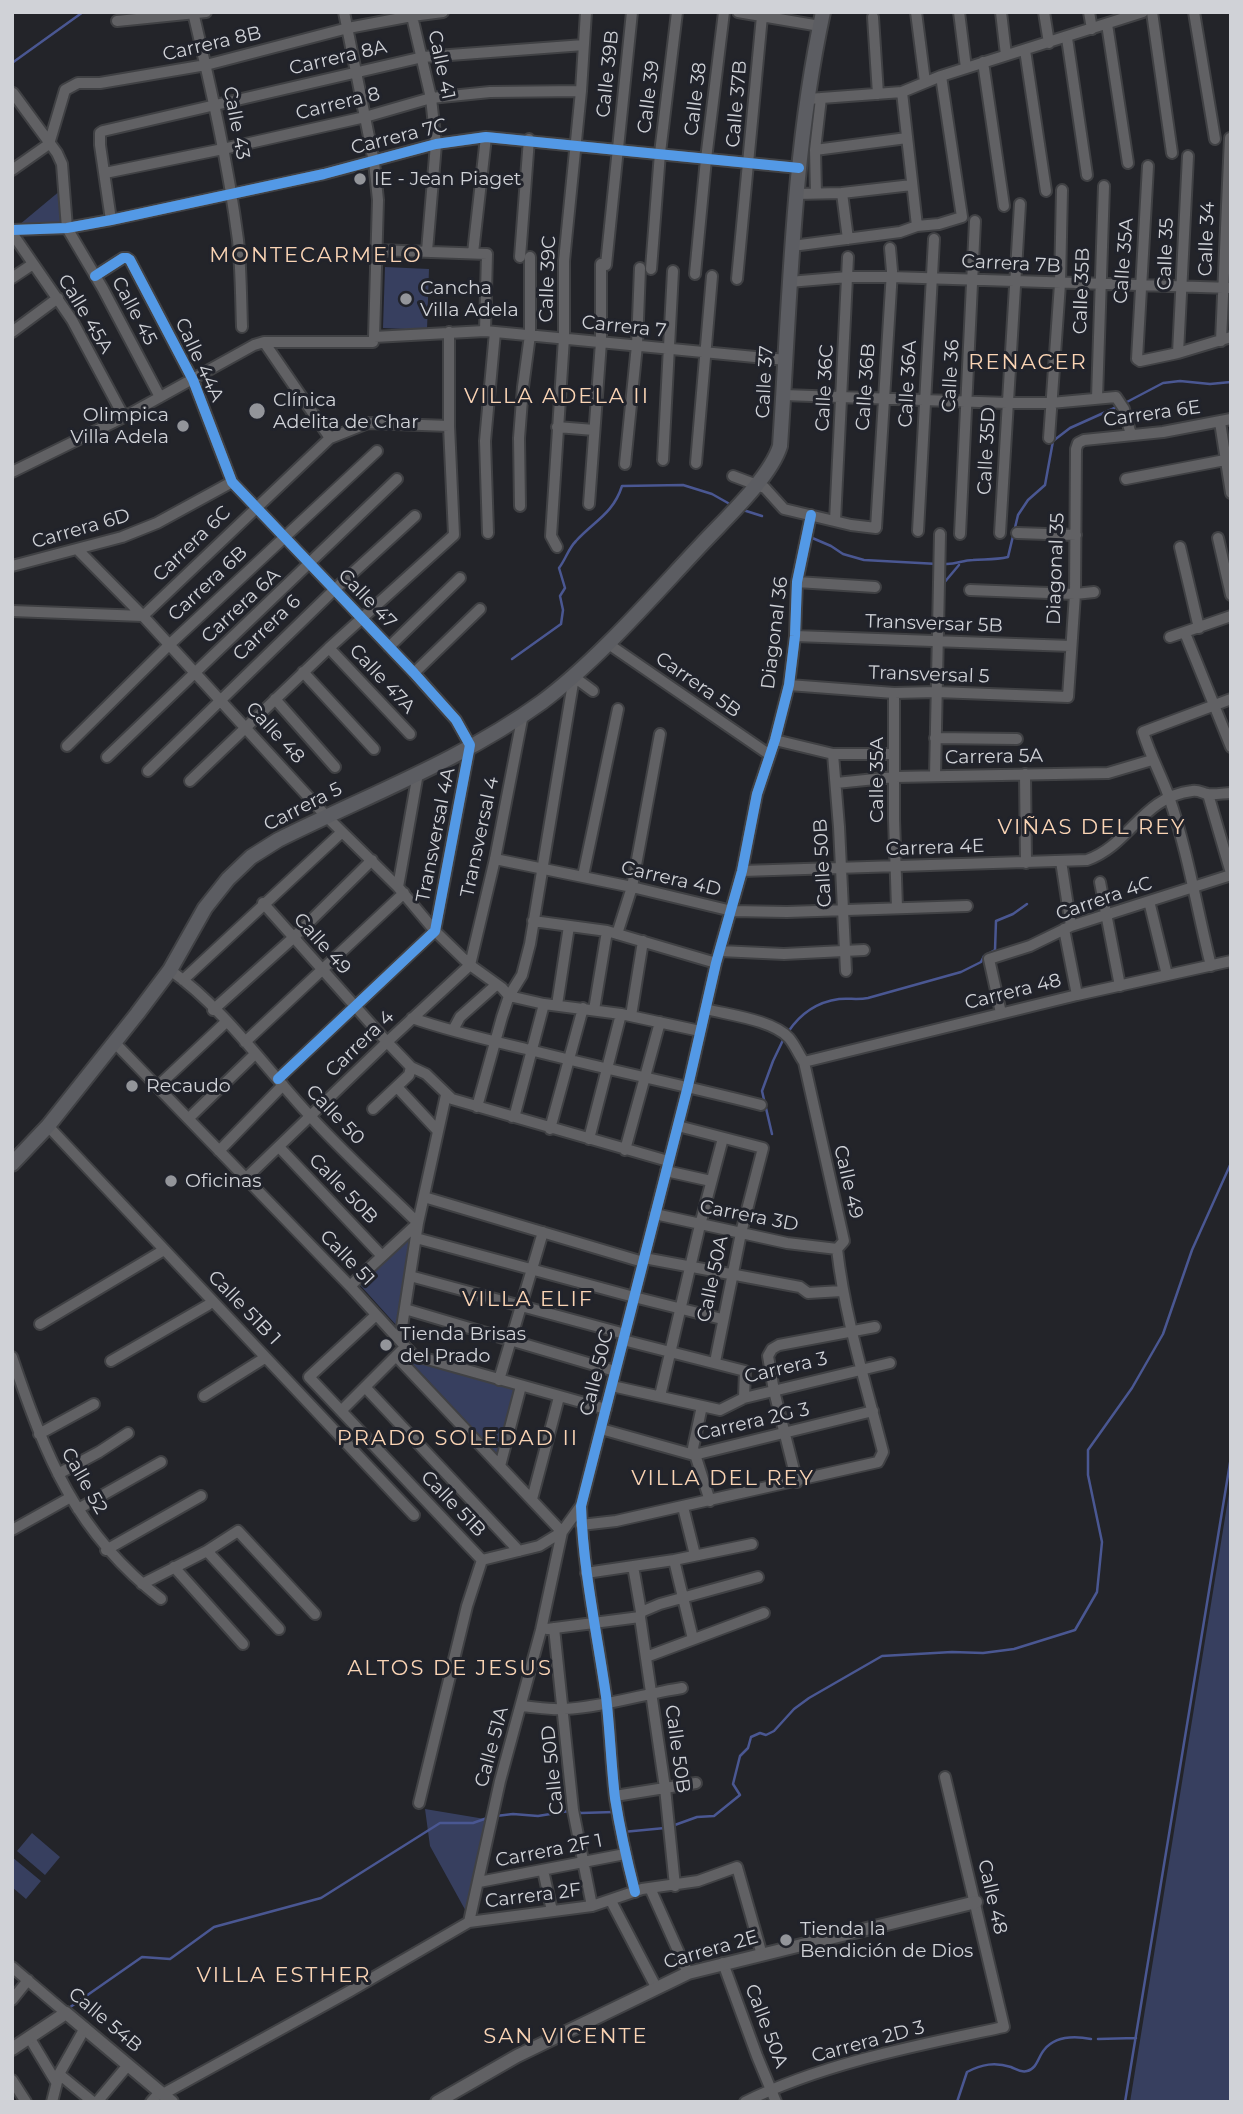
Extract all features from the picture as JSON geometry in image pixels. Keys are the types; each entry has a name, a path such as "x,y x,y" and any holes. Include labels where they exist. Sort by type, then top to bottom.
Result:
{"main road":[{"name":"Calle 37","path":"573,677 706,540 771,466 780,446 796,194 799,168 815,99 821,19"},
{"name":"Carrera 5","path":"48,1126 170,970 205,908 228,879 260,851 470,745 523,715 573,677"},
{"path":"12,1164 48,1126"}],"street":[{"path":"117,21 206,12"},
{"path":"344,12 374,162 378,200 373,340"},
{"name":"Carrera 8B","path":"50,144 65,90 78,83 100,83 206,65 411,14 443,12"},
{"name":"Calle 39C","path":"557,547 551,536 564,338 564,261 582,91 586,12"},
{"name":"Calle 39B","path":"589,504 604,265 632,12"},
{"name":"Calle 39","path":"625,464 677,12"},
{"name":"Calle 38","path":"695,274 724,12"},
{"path":"738,12 821,19"},
{"path":"916,12 925,82"},
{"path":"959,12 966,68"},
{"path":"1001,12 1006,55"},
{"path":"1044,12 1049,43"},
{"path":"1089,12 1092,29"},
{"path":"1152,12 1172,153"},
{"path":"1195,12 1215,139"},
{"name":"Calle 43","path":"193,13 232,194 238,244 242,327"},
{"path":"816,193 815,99 902,92 941,76 1067,38 1137,13"},
{"name":"Calle 41","path":"411,14 432,98 436,144 427,251"},
{"name":"Calle 37B","path":"737,279 762,16"},
{"path":"873,17 878,94"},
{"path":"1107,24 1128,163"},
{"path":"1067,38 1087,175"},
{"name":"Carrera 8A","path":"105,173 100,145 100,133 103,131 423,57 584,45"},
{"path":"1025,50 1046,191"},
{"path":"983,62 1004,206"},
{"path":"800,245 900,232 962,216 941,76"},
{"name":"Carrera 8","path":"105,173 365,117 432,98 490,92 582,91"},
{"path":"902,92 917,226"},
{"name":"Calle 45","path":"13,93 62,164 67,228 160,397"},
{"path":"473,253 486,136"},
{"name":"Carrera 7C","path":"12,232 67,228 374,162 436,144 486,136 799,168"},
{"path":"815,150 907,138"},
{"name":"Calle 34","path":"1226,339 1230,138"},
{"path":"520,506 519,438 530,335 525,257 529,139"},
{"path":"14,166 50,144"},
{"name":"Calle 35","path":"1178,353 1188,156"},
{"name":"Calle 35A","path":"1148,166 1139,286 1137,359 1140,361 1178,353"},
{"path":"105,173 111,219"},
{"path":"796,194 842,193 912,185"},
{"name":"Calle 35B","path":"1097,398 1104,186"},
{"path":"1049,438 1060,284 1062,190"},
{"path":"842,193 848,240"},
{"name":"Calle 35D","path":"1000,533 1020,204"},
{"name":"Calle 36","path":"960,534 975,221"},
{"name":"Calle 45A","path":"12,232 58,298 124,417"},
{"name":"Calle 36A","path":"918,531 934,239"},
{"name":"Calle 36B","path":"835,521 876,528 891,277 890,248"},
{"path":"376,250 487,254 490,332 485,441 488,533"},
{"name":"Calle 36C","path":"835,521 848,257"},
{"name":"Calle 44A","path":"95,276 127,258 193,380 232,482"},
{"path":"12,278 33,264"},
{"path":"663,460 673,271"},
{"path":"696,463 712,276"},
{"name":"Carrera 7B","path":"789,282 848,277 891,277 1227,288"},
{"path":"12,332 58,298"},
{"path":"190,781 303,672 454,535 449,426 449,332"},
{"name":"Carrera 7","path":"12,472 124,417 264,342 373,340 449,332 490,332 786,360"},
{"path":"1178,353 1226,339"},
{"path":"264,342 330,438"},
{"path":"784,396 1007,403 1116,397 1131,435"},
{"path":"1225,420 1226,460 1231,493"},
{"name":"Carrera 6E","path":"1077,443 1225,420"},
{"name":"Carrera 6C","path":"143,616 330,438 368,423 449,426"},
{"path":"557,427 594,430"},
{"name":"Diagonal 35","path":"1068,697 1075,594 1077,443"},
{"name":"Carrera 6B","path":"66,746 169,645 377,451"},
{"path":"1126,479 1226,460"},
{"path":"733,476 765,488 783,509 835,521"},
{"name":"Carrera 6A","path":"107,757 397,479"},
{"name":"Calle 47","path":"232,482 414,673 456,720 470,745"},
{"name":"Carrera 6D","path":"12,566 122,537 157,523 232,482"},
{"name":"Diagonal 36","path":"742,871 757,794 789,685 795,636 797,582 811,515"},
{"name":"Carrera 6","path":"148,771 334,590 415,516"},
{"path":"1017,533 1076,535"},
{"path":"935,776 940,534"},
{"path":"1217,538 1231,595"},
{"path":"1180,547 1199,628"},
{"name":"Calle 48","path":"78,550 143,616 326,816 401,890 435,931 470,965 509,996"},
{"path":"389,647 460,578"},
{"path":"797,582 875,587"},
{"path":"970,590 1075,594 1094,592"},
{"path":"414,673 480,609"},
{"path":"12,611 143,616"},
{"path":"1170,637 1230,619"},
{"path":"1185,633 1231,747"},
{"name":"Transversar 5B","path":"795,636 1071,646"},
{"name":"Carrera 5B","path":"607,643 770,755"},
{"name":"Calle 47A","path":"329,648 410,734"},
{"path":"303,672 374,749"},
{"path":"477,1107 509,996 522,975 573,677 593,691"},
{"name":"Transversal 5","path":"789,685 894,693 1068,697"},
{"name":"Calle 35A","path":"894,693 897,908"},
{"path":"275,699 335,767"},
{"path":"1211,965 1194,888 1168,797 1143,732 1231,699"},
{"path":"583,877 618,709"},
{"name":"Transversal 4","path":"470,965 495,859 523,715"},
{"path":"550,1129 612,933 632,887 660,734"},
{"path":"935,738 1017,739"},
{"path":"775,740 833,754 894,754"},
{"name":"Transversal 4A","path":"435,931 470,745"},
{"name":"Calle 50B","path":"833,754 846,971"},
{"name":"Carrera 5A","path":"836,783 895,776 1108,773 1152,760"},
{"path":"245,1042 322,970 401,890 418,773"},
{"path":"1025,774 1026,863"},
{"name":"Carrera 4E","path":"742,871 1087,860 1105,852 1140,816 1168,797 1198,790 1208,794 1231,793"},
{"path":"1208,794 1231,874"},
{"name":"Carrera 5","path":"183,979 342,832"},
{"name":"Carrera 4D","path":"495,859 732,911 787,912 967,906"},
{"path":"213,1010 293,938 372,860"},
{"path":"1062,861 1067,928 1077,995"},
{"name":"Calle 50C","path":"635,1892 615,1796 607,1704 596,1622 586,1573 581,1506 688,1086 716,963 742,871"},
{"name":"Carrera 4C","path":"1001,1013 989,959 1030,946 1067,928 1231,874"},
{"path":"1100,882 1120,986"},
{"path":"1149,901 1167,975"},
{"name":"Calle 49","path":"263,904 387,1042 411,1067 426,1074 446,1095"},
{"path":"533,921 612,933 716,963"},
{"path":"557,1005 569,926"},
{"path":"219,1151 281,1082 435,931"},
{"path":"589,1139 607,1069 626,1015 643,941"},
{"path":"720,951 784,954 864,950"},
{"name":"Carrera 48","path":"804,1062 1077,995 1231,961"},
{"name":"Carrera 4","path":"245,1178 470,965"},
{"name":"Calle 50","path":"170,970 183,979 245,1042 310,1117 418,1223"},
{"path":"453,1030 460,1017 496,985"},
{"path":"509,996 544,1004 626,1015 700,1031"},
{"path":"512,1117 544,1004"},
{"name":"Calle 49","path":"706,1009 756,1021 786,1035 804,1062 844,1241 836,1249 842,1291 850,1332 883,1452 878,1462 797,1482"},
{"path":"412,1018 570,1061 688,1086 761,1105"},
{"path":"625,1150 660,1022"},
{"path":"158,1086 226,1023"},
{"name":"Calle 51","path":"115,1043 413,1355 606,1409"},
{"path":"189,1118 254,1055"},
{"path":"373,1109 409,1075 411,1067"},
{"path":"397,1087 438,1131"},
{"path":"341,1411 396,1356 403,1344 405,1309 418,1223 446,1095 452,1100 625,1150 711,1181"},
{"name":"Calle 51B 1","path":"48,1126 414,1515"},
{"path":"660,1396 723,1138 678,1126"},
{"name":"Calle 50A","path":"715,1362 722,1319 762,1148 723,1138"},
{"name":"Calle 50B","path":"279,1147 382,1256"},
{"path":"424,1196 643,1260 800,1287 808,1293 842,1291"},
{"name":"Carrera 3D","path":"655,1214 787,1243 836,1249"},
{"path":"350,1286 418,1223"},
{"path":"499,1380 542,1232"},
{"path":"416,1238 722,1319"},
{"path":"40,1324 164,1250"},
{"path":"410,1276 745,1371 744,1398"},
{"path":"111,1361 208,1305"},
{"path":"405,1309 615,1371"},
{"name":"Calle 51B","path":"376,1315 309,1377 482,1560"},
{"path":"582,1525 616,1521 797,1482 768,1356 772,1349 779,1345 875,1327"},
{"path":"396,1356 562,1532 539,1546 482,1560 467,1606 419,1803"},
{"name":"Calle 52","path":"12,1357 39,1434 78,1509 106,1550 161,1599"},
{"path":"204,1396 263,1359"},
{"name":"Carrera 3","path":"611,1386 720,1410 744,1398 890,1363"},
{"path":"500,1466 521,1386"},
{"path":"365,1387 519,1551"},
{"path":"532,1499 559,1397"},
{"path":"39,1434 94,1404"},
{"path":"702,1406 693,1448 710,1501"},
{"name":"Carrera 2G 3","path":"601,1429 694,1455 873,1411"},
{"path":"58,1474 128,1433"},
{"path":"78,1509 161,1462"},
{"path":"106,1550 201,1496"},
{"path":"12,1530 71,1497"},
{"name":"Calle 51A","path":"469,1922 494,1805 541,1630 562,1532 581,1506"},
{"path":"683,1507 695,1555"},
{"path":"142,1584 207,1551 238,1531 315,1614"},
{"path":"586,1573 674,1560 752,1544"},
{"path":"207,1551 279,1629"},
{"path":"674,1560 693,1639"},
{"name":"Calle 50B","path":"633,1566 665,1788 675,1886"},
{"path":"174,1567 243,1644"},
{"path":"541,1630 640,1615 660,1604 758,1577"},
{"path":"646,1657 764,1613"},
{"name":"Calle 50D","path":"554,1628 573,1810 593,1906"},
{"path":"521,1706 564,1709 607,1704 682,1688"},
{"name":"Calle 48","path":"945,1777 1004,2026"},
{"path":"615,1796 696,1783"},
{"name":"Carrera 2F 1","path":"479,1882 625,1854"},
{"name":"Carrera 2F","path":"162,2097 469,1922 593,1906 650,1888 698,1881 737,1867 762,1955"},
{"path":"543,1871 551,1911"},
{"path":"650,1888 688,1973"},
{"path":"611,1901 656,1987"},
{"name":"Carrera 2E","path":"441,2101 517,2056 688,1973 976,1902"},
{"name":"Calle 50A","path":"723,1963 776,2102"},
{"name":"Calle 54B","path":"12,1967 162,2097"},
{"path":"12,2000 28,1980"},
{"path":"12,2049 66,2013"},
{"name":"Carrera 2D 3","path":"745,2102 771,2089 827,2070 1004,2026"},
{"path":"52,2102 58,2078 85,2028"},
{"path":"29,2037 58,2078 95,2102 128,2065"},
{"path":"12,2080 26,2102"}],"shaded area":[{"path":"61,190 60,223 19,225"},
{"name":"Cancha Villa Adela","path":"385,267 429,269 427,330 383,328"},
{"path":"412,1234 397,1326 360,1285"},
{"path":"409,1360 517,1389 498,1455"},
{"path":"1231,1481 1231,2102 1130,2102"},
{"path":"425,1809 485,1819 468,1915 430,1846"},
{"path":"32,1833 60,1857 45,1875 17,1851"},
{"path":"12,1857 41,1881 26,1899 12,1887"}],"waterway":[{"path":"12,63 83,12"},
{"path":"1125,403 1163,383 1231,382"},
{"path":"944,564 1008,557 1018,515 1028,500 1045,485 1053,441 1070,428 1119,406"},
{"path":"512,659 561,624 563,610 560,596 565,588 559,568 573,544 614,504 622,486 683,485 712,494 728,503"},
{"path":"743,510 762,516"},
{"path":"810,537 843,554 864,560 938,564"},
{"path":"943,584 959,565"},
{"path":"788,1032 804,1014 823,1003 839,999 868,998 961,972 981,962 984,956 995,950 996,921 1027,904"},
{"path":"772,1134 762,1091 784,1038"},
{"path":"672,1826 697,1817 714,1816 740,1795 733,1784 740,1756 748,1748 751,1737 774,1731 794,1709 809,1698 882,1656 983,1653 1014,1649 1075,1630 1097,1592 1102,1542 1088,1475 1088,1450 1132,1388 1163,1334 1192,1250 1231,1163"},
{"path":"1125,2102 1231,1457"},
{"path":"496,1816 538,1816 569,1811"},
{"path":"576,1811 614,1812"},
{"path":"66,2010 142,1957 170,1959 214,1927 321,1898 440,1823 473,1823 490,1817"},
{"path":"623,1832 665,1828"},
{"path":"957,2102 967,2072 973,2069 994,2064 1027,2071 1033,2068 1044,2050 1054,2042 1072,2037 1091,2039"},
{"path":"1098,2039 1136,2038"}],"cycle path":[{"path":"12,230 67,228 111,220 324,174 436,144 486,137 799,168"},
{"path":"95,276 123,258 130,260 193,380 232,482 414,673 456,720 470,745 435,931 278,1079"},
{"path":"635,1892 615,1798 606,1696 587,1578 581,1506 688,1086 716,963 742,871 757,794 789,685 795,636 797,582 811,515"}],"place":[{"name":"IE - Jean Piaget","path":"360,179"},
{"name":"Cancha Villa Adela","path":"406,299"},
{"name":"Clínica Adelita de Char","path":"257,411"},
{"name":"Olimpica Villa Adela","path":"183,426"},
{"name":"Recaudo","path":"132,1086"},
{"name":"Oficinas","path":"171,1181"},
{"name":"Tienda Brisas del Prado","path":"386,1345"},
{"name":"Tienda la Bendición de Dios","path":"786,1940"}],"district":[{"name":"MONTECARMELO","path":"316,256"},
{"name":"RENACER","path":"1028,363"},
{"name":"VILLA ADELA II","path":"557,397"},
{"name":"VIÑAS DEL REY","path":"1092,828"},
{"name":"VILLA ELIF","path":"528,1300"},
{"name":"PRADO SOLEDAD II","path":"458,1439"},
{"name":"VILLA DEL REY","path":"723,1479"},
{"name":"ALTOS DE JESUS","path":"450,1669"},
{"name":"VILLA ESTHER","path":"284,1976"},
{"name":"SAN VICENTE","path":"566,2037"}]}
